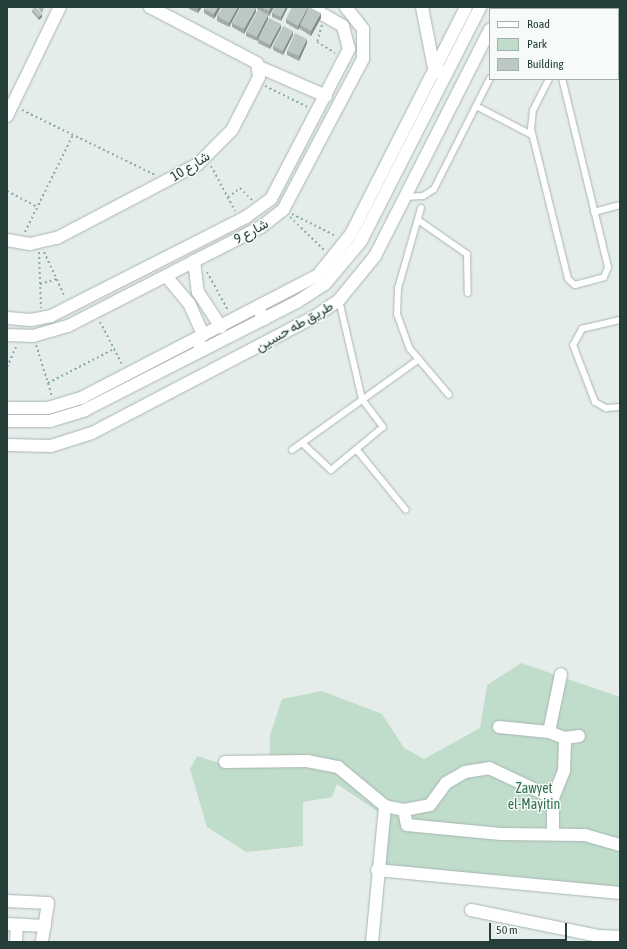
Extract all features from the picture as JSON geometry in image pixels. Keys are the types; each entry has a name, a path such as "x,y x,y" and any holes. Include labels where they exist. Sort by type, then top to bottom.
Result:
{"street":[{"path":"7,116 60,7"},
{"path":"150,7 254,60 259,68 326,96"},
{"name":"شارع 9","path":"7,318 41,319 70,307 240,220 259,209 276,192 346,58 348,34 339,22 310,7"},
{"name":"شارع 9","path":"7,335 20,337 33,336 57,331 261,227 283,210 311,162 365,51 363,29 346,7"},
{"path":"422,7 434,69"},
{"path":"7,408 56,406 127,374 307,283 334,259 346,242 466,7"},
{"name":"طريق طه حسين","path":"7,421 38,423 73,415 202,350 316,290 352,255 480,7"},
{"name":"طريق طه حسين","path":"7,445 51,446 92,433 314,317 339,300 375,256 489,31"},
{"name":"شارع 10","path":"7,240 20,243 39,243 57,238 167,181 207,158 232,130 257,82 259,68"},
{"path":"434,69 446,74"},
{"path":"297,154 311,162"},
{"path":"197,260 198,292 221,327"},
{"path":"166,276 189,303 200,337 202,350"},
{"path":"116,283 124,297"},
{"path":"258,308 264,318"},
{"path":"549,732 562,674"},
{"path":"499,727 549,732 565,738 580,736"},
{"path":"553,832 553,798 564,771 565,738"},
{"path":"225,762 307,761 338,767 384,806 404,810 430,805 446,783 465,772 489,768 553,798"},
{"path":"372,942 377,870 384,806"},
{"path":"404,810 407,824 501,834 553,832 585,835 620,845"},
{"path":"377,870 620,893"},
{"path":"7,901 48,903 42,942"},
{"path":"471,910 620,938"},
{"path":"16,942 12,924 45,926"}],"lane":[{"path":"405,197 423,196 434,188 489,80"},
{"path":"548,80 533,110 532,135 568,279 572,285 601,279 608,271 562,80"},
{"path":"476,106 532,135"},
{"path":"594,212 620,205"},
{"path":"421,208 397,301 400,326 419,359 449,395"},
{"path":"418,220 467,254 468,293"},
{"path":"302,443 328,470 357,450 383,427 362,399 339,300"},
{"path":"620,320 582,329 573,345 595,402 606,408 620,407"},
{"path":"292,450 419,359"},
{"path":"357,450 406,510"}],"path":[{"path":"327,15 317,42 346,58"},
{"path":"257,82 318,112"},
{"path":"12,105 167,181"},
{"path":"20,243 73,134"},
{"path":"207,158 240,220"},
{"path":"228,197 241,188 259,209"},
{"path":"7,191 37,207"},
{"path":"283,210 346,242"},
{"path":"283,210 334,259"},
{"path":"39,243 70,307"},
{"path":"39,243 41,319"},
{"path":"197,260 233,320"},
{"path":"40,284 57,279"},
{"path":"95,312 127,374"},
{"path":"33,336 56,406"},
{"path":"7,367 20,337"},
{"path":"48,382 114,349"}],"green space":[{"name":"Zawyet el-Mayitin","path":"521,663 620,697 620,890 379,869 390,820 337,784 332,797 303,802 303,846 246,852 207,827 190,769 197,756 222,764 270,760 270,735 282,699 322,691 382,714 404,748 424,759 480,728 487,685"}],"building":[{"path":"36,7 42,14 39,17 32,10"},
{"path":"205,7 218,7 214,14 204,9"},
{"path":"223,7 238,7 229,23 217,16"},
{"path":"241,7 256,8 244,29 232,23"},
{"path":"261,7 271,7 269,11"},
{"path":"275,7 286,7 281,17 272,13"},
{"path":"292,7 308,7 298,26 286,19"},
{"path":"309,7 321,13 311,31 300,25"},
{"path":"258,10 268,15 257,37 246,32"},
{"path":"269,18 281,24 270,45 258,39"},
{"path":"283,26 293,31 283,51 273,46"},
{"path":"295,33 307,39 299,56 287,51"}]}
